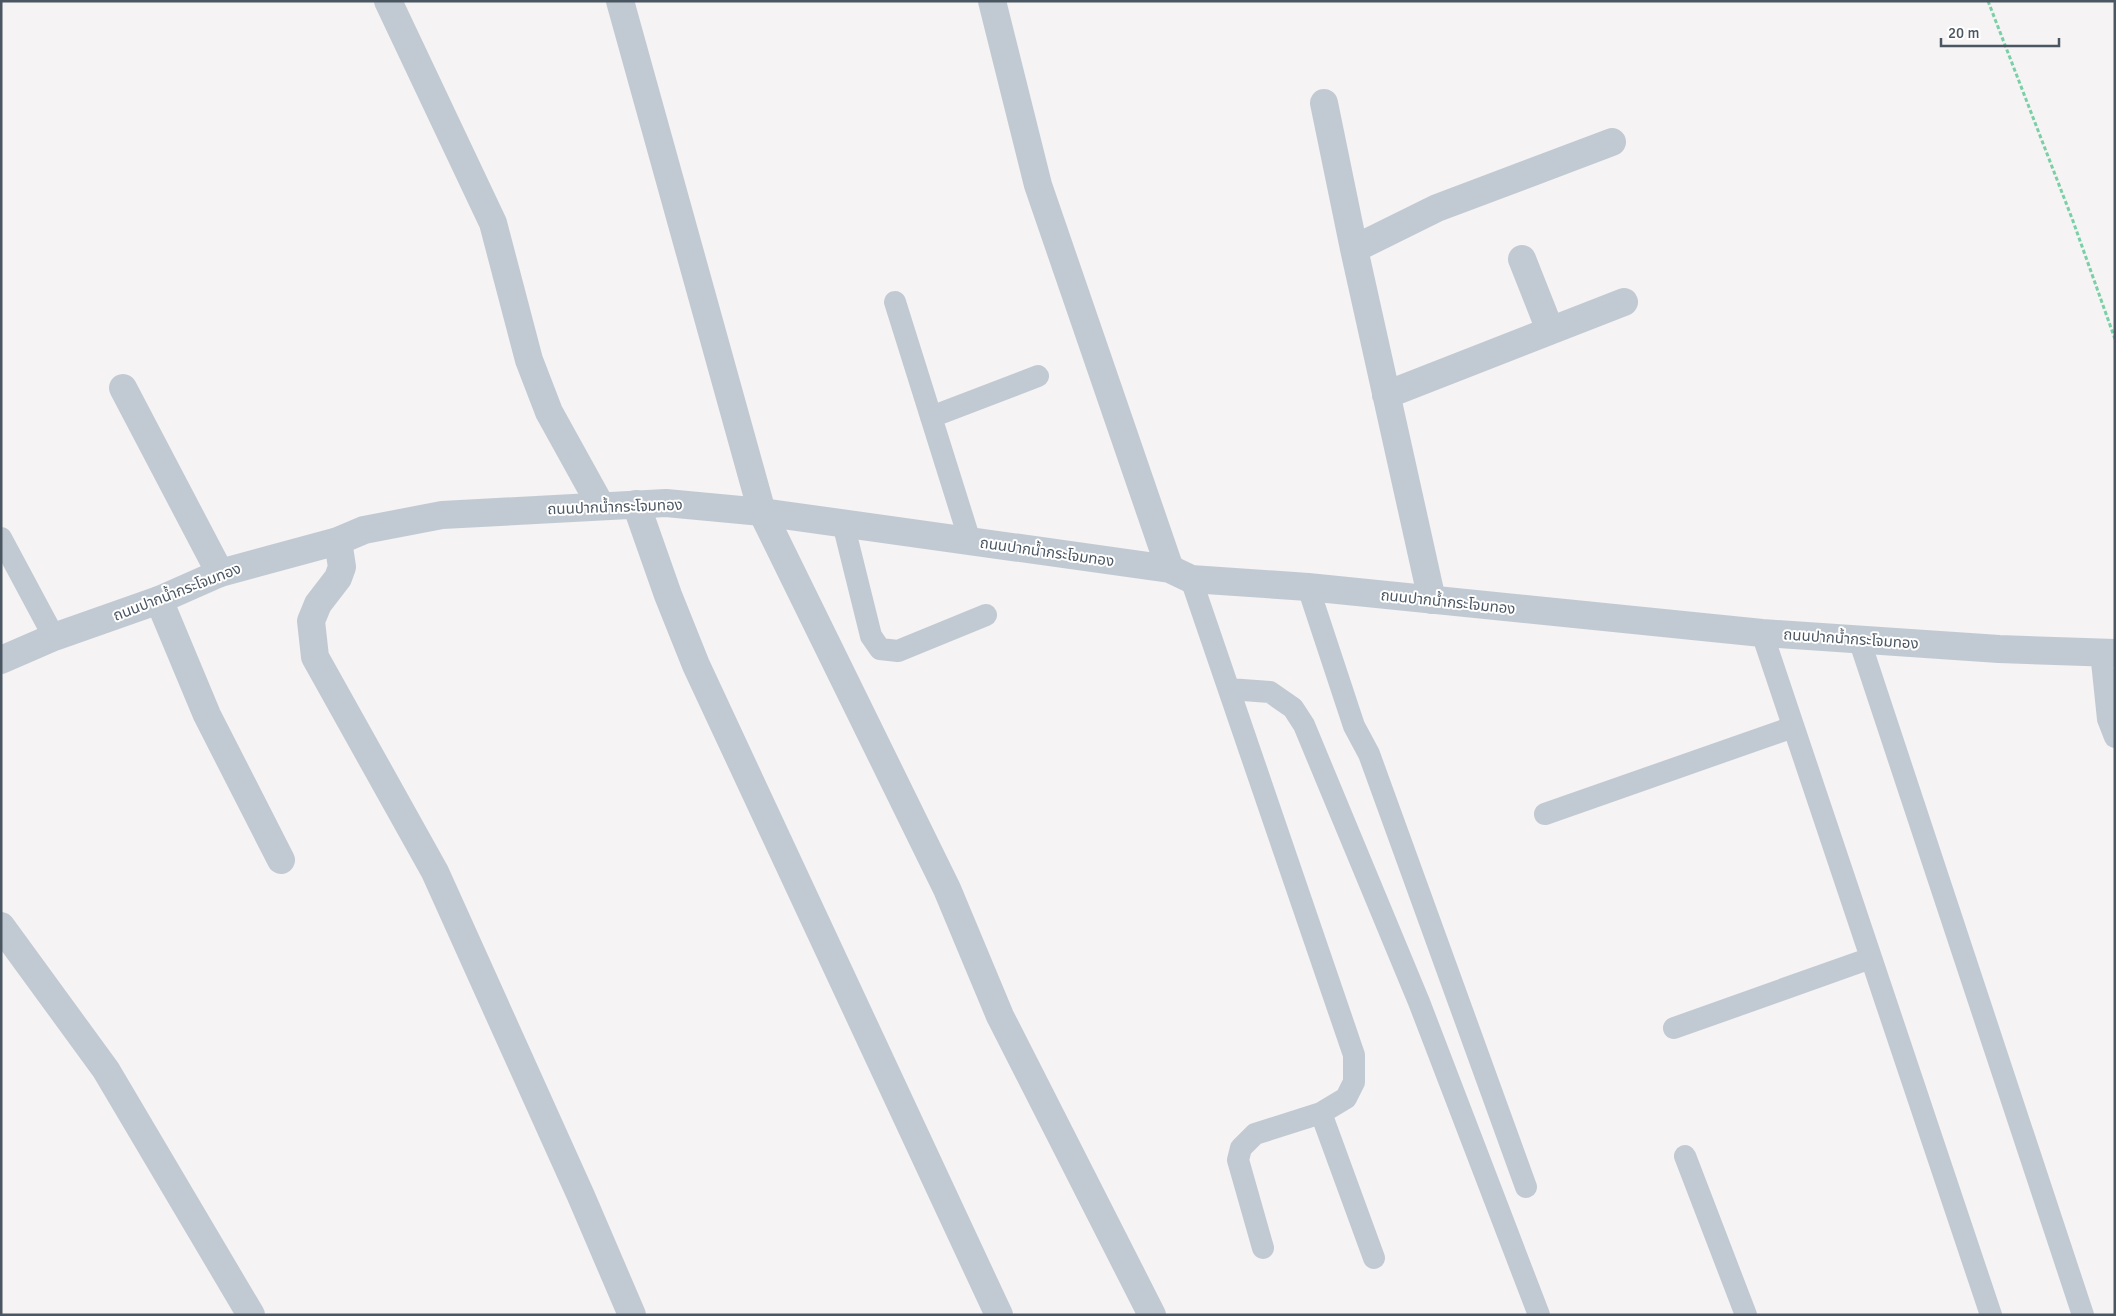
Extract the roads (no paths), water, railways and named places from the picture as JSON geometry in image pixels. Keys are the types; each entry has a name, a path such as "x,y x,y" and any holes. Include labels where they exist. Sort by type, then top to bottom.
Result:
{"street":[{"path":"388,1 493,224 529,360 549,412 601,506"},
{"path":"620,1 762,512 947,889 1000,1016 1152,1315"},
{"path":"992,1 1038,185 1180,574"},
{"path":"1324,103 1354,249 1432,600"},
{"path":"1354,249 1437,208 1612,142"},
{"path":"1522,259 1550,330"},
{"path":"1386,394 1624,302"},
{"path":"123,388 220,573"},
{"name":"ถนนปากน้ำกระโจมทอง","path":"1,660 54,637 159,600 220,573 338,541 364,530 442,515 666,503 762,512 970,541 1180,574 1308,588 1762,632 1999,649 2108,652"},
{"path":"636,504 668,595 696,665 999,1315"},
{"path":"338,541 342,567 338,578 318,604 311,621 315,657 435,872 573,1178 632,1315"},
{"path":"159,600 208,715 281,860"},
{"path":"1,926 106,1070 251,1315"}],"lane":[{"path":"895,302 970,541"},
{"path":"931,418 1038,376"},
{"path":"843,523 871,636 880,649 898,651 986,615"},
{"path":"1,538 54,637"},
{"path":"1180,574 1229,689 1354,1055 1354,1082 1346,1098 1321,1112 1255,1134 1242,1148 1238,1160 1263,1248"},
{"path":"1308,588 1354,726 1369,754 1526,1187"},
{"path":"1762,632 1991,1315"},
{"path":"1859,639 2083,1315"},
{"path":"2108,652 2108,719 2115,737"},
{"path":"1229,689 1270,692 1292,708 1304,725 1419,1002 1539,1315"},
{"path":"1545,814 1793,727"},
{"path":"1674,1028 1871,958"},
{"path":"1321,1112 1374,1258"},
{"path":"1684,1156 1746,1315"}]}
